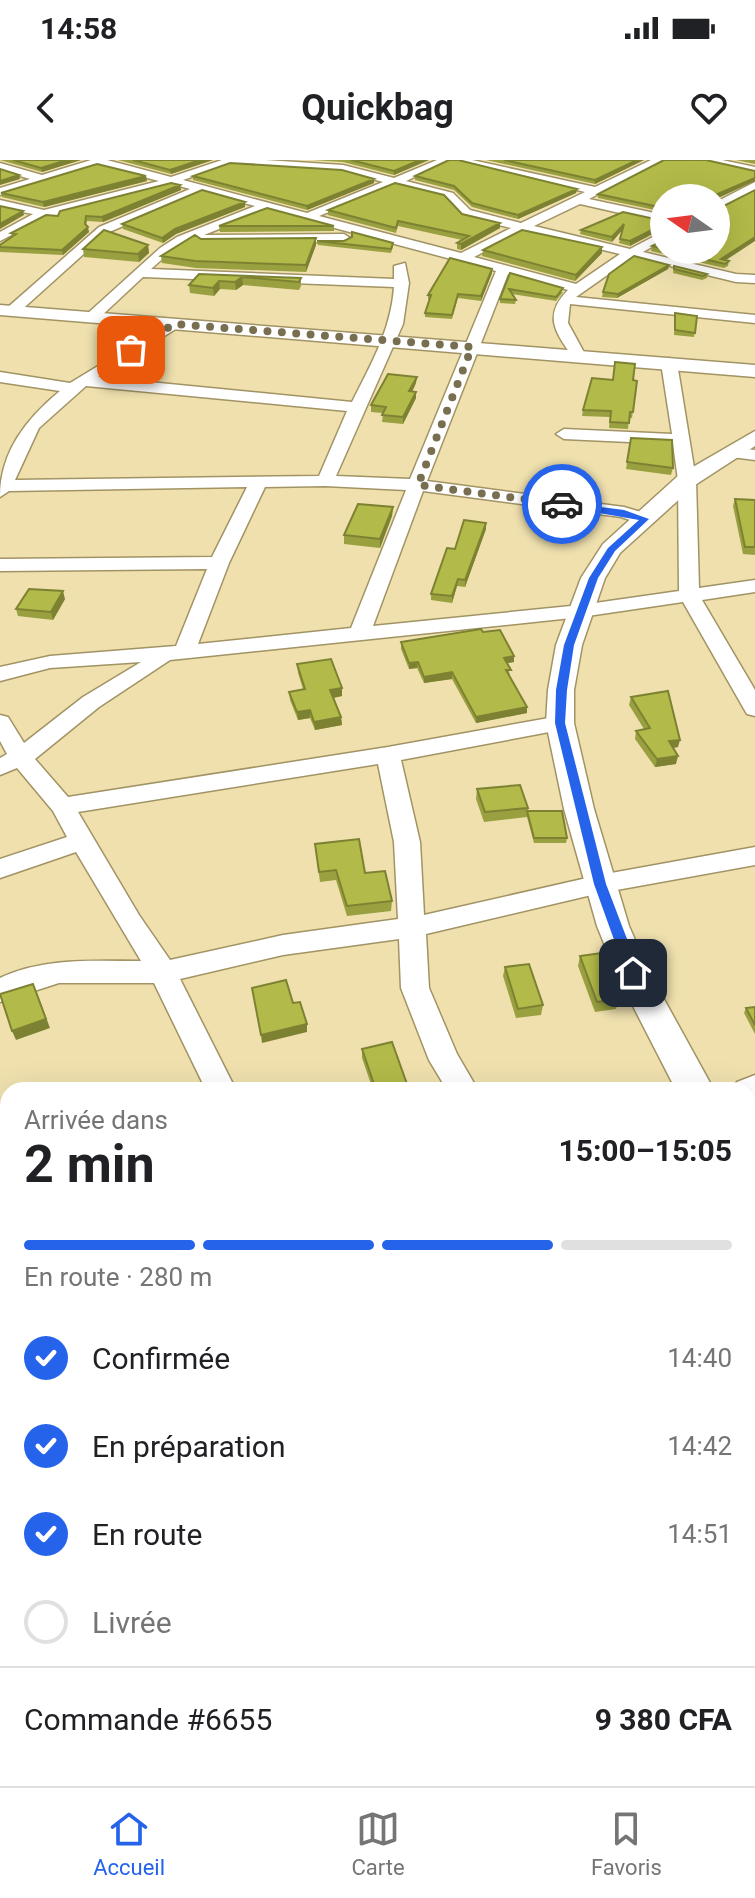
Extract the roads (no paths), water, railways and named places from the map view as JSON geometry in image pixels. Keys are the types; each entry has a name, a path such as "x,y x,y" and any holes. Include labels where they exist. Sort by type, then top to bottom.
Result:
{"street":[{"path":"307,217 446,160"},
{"path":"458,160 596,191"},
{"path":"486,166 501,160"},
{"path":"461,258 659,160"},
{"path":"706,160 755,170"},
{"path":"68,219 6,204 0,192 100,161 503,269 572,294 755,319"},
{"path":"0,237 45,213 171,181 230,161 334,167 449,195 466,213 475,216 736,278 755,279"},
{"path":"0,166 42,179"},
{"path":"730,199 755,185"},
{"path":"6,310 97,228 200,189"},
{"path":"579,200 650,216"},
{"path":"92,317 164,251 181,240 266,206"},
{"path":"97,228 123,239"},
{"path":"181,240 391,240"},
{"path":"325,481 357,407 392,341 402,283 391,240"},
{"path":"579,356 564,334 560,312 572,294 650,243"},
{"path":"149,247 164,251"},
{"path":"360,633 503,269"},
{"path":"141,273 402,283"},
{"path":"6,310 755,371"},
{"path":"174,324 80,384 31,427 1,488 257,485 325,481 418,485 624,512 645,519"},
{"path":"669,363 687,480 689,595 755,709"},
{"path":"0,377 357,407"},
{"path":"564,434 681,439"},
{"path":"691,1082 633,973 600,884 560,723 561,690 569,645 581,611 593,578 611,549 687,480 742,454 755,437"},
{"path":"11,763 93,701 174,652 257,485"},
{"path":"0,565 219,563"},
{"path":"0,674 50,662 581,611 755,586"},
{"path":"0,722 11,763 62,806 84,840 129,922 163,972 217,1082"},
{"path":"62,806 388,755 560,723"},
{"path":"388,755 407,842 415,988 444,1060 458,1082"},
{"path":"0,869 84,840"},
{"path":"0,991 16,983 59,972 163,972 283,945 414,927 600,884 755,856"}]}
